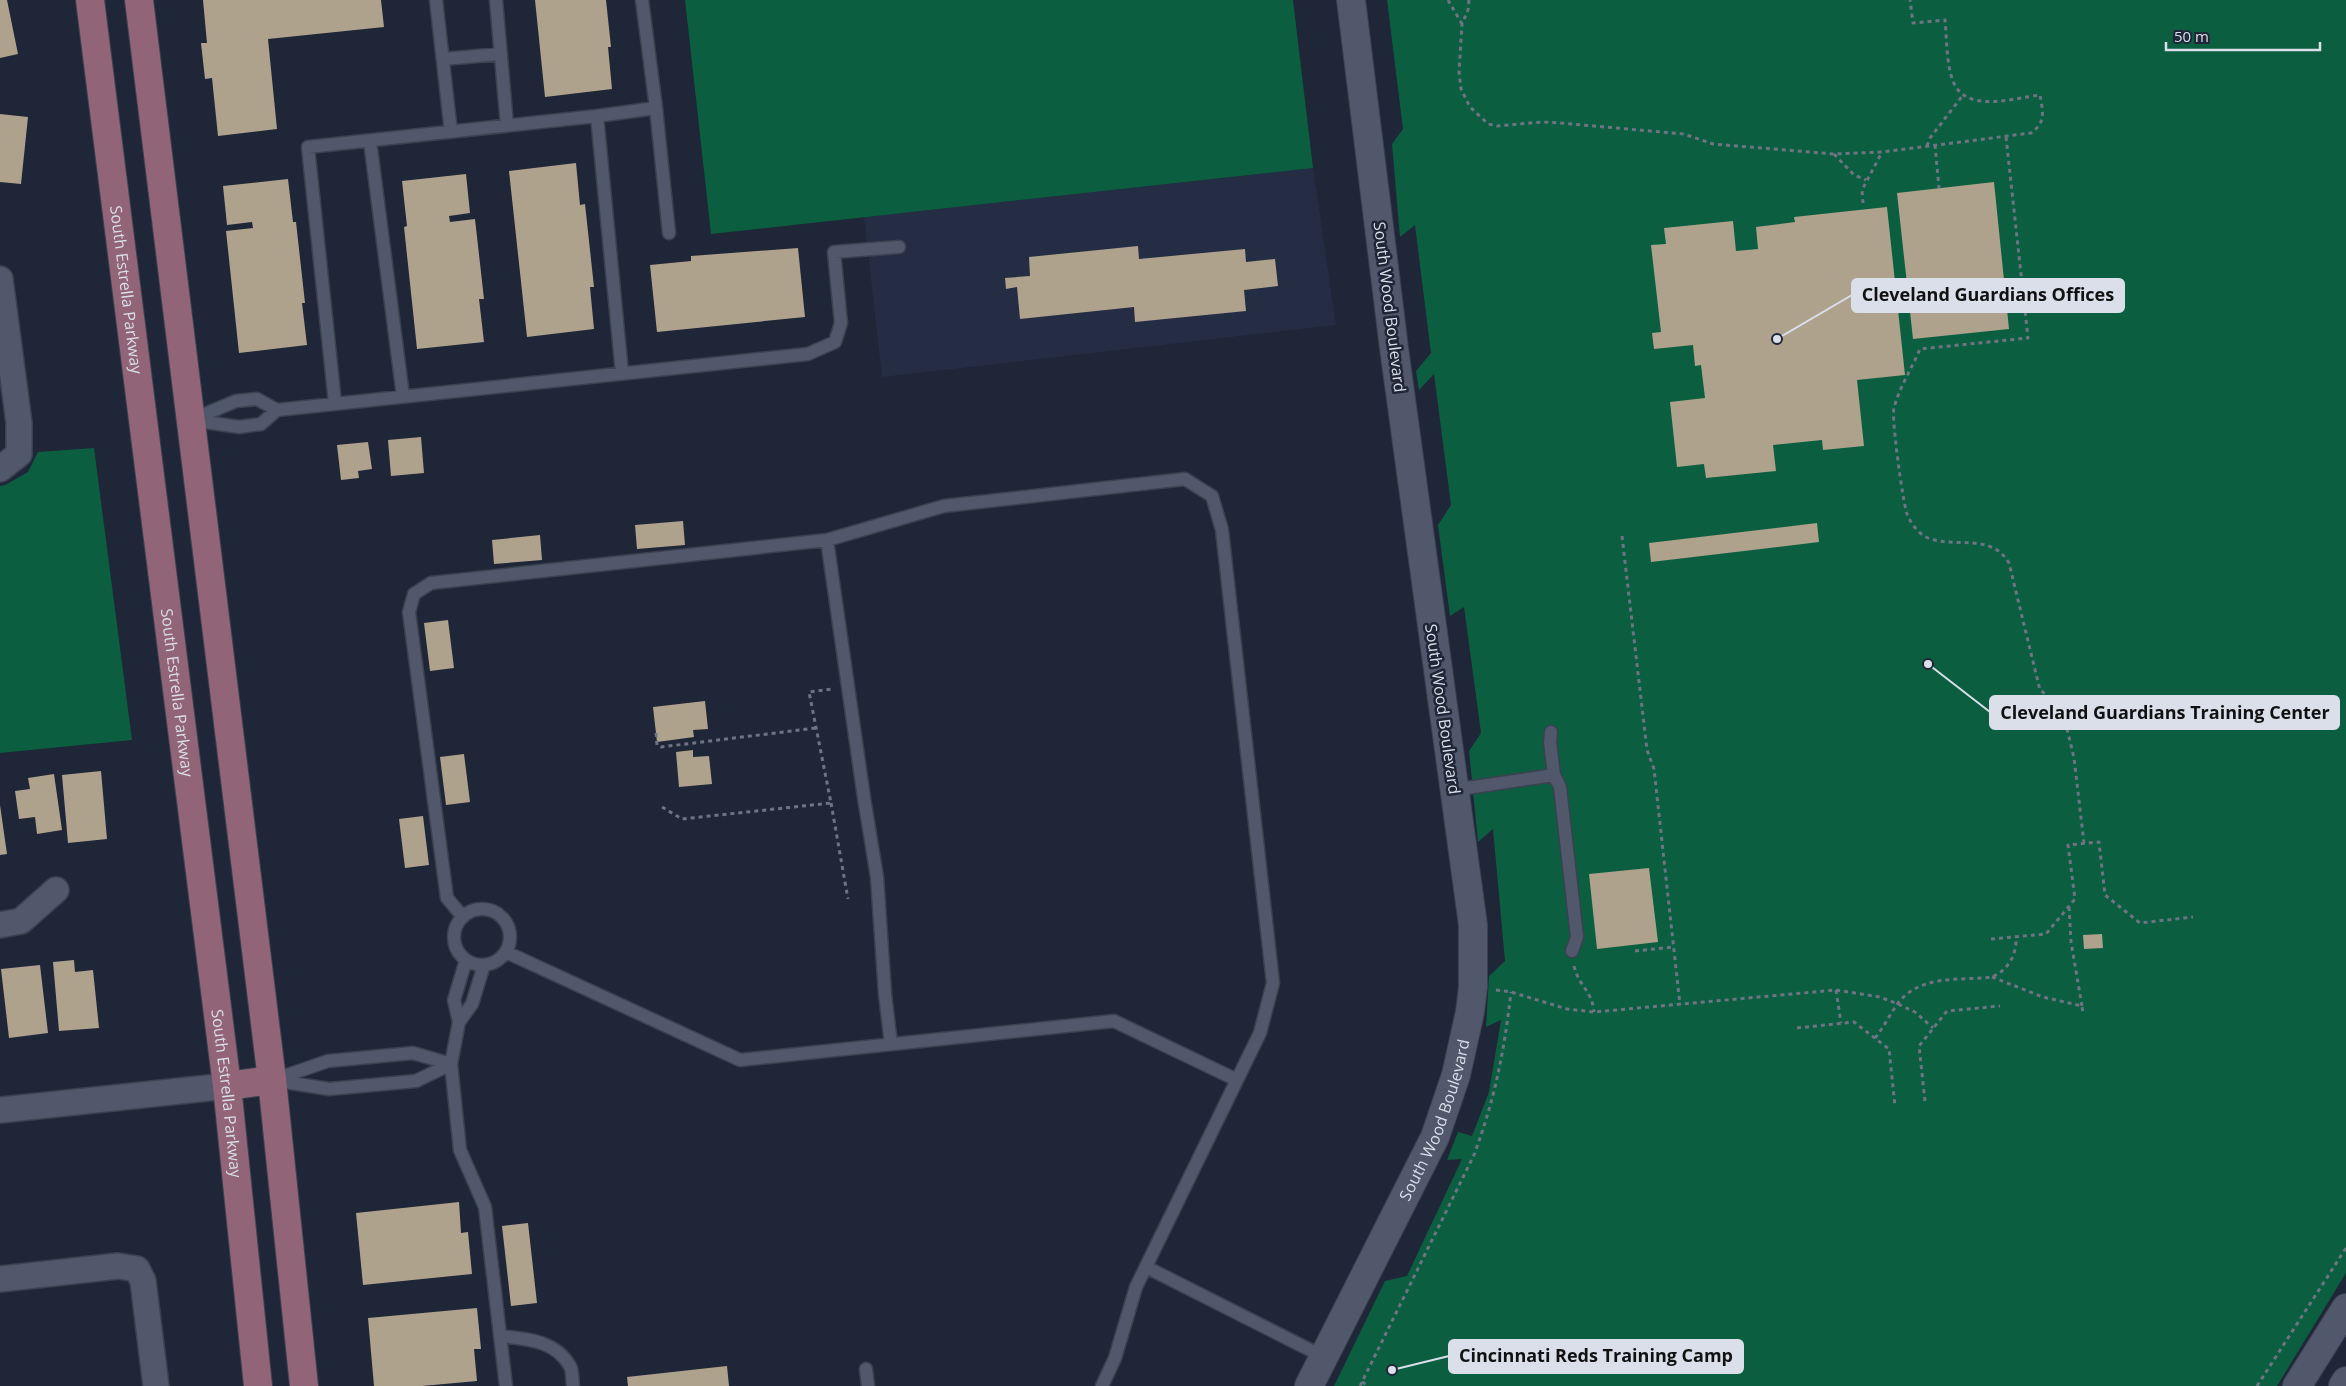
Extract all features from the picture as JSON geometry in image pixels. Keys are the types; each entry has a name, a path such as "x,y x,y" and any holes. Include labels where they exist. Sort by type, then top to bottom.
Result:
{"main road":[{"name":"South Estrella Parkway","path":"90,0 227,1086 258,1386"},
{"path":"139,0 272,1080 304,1386"},
{"path":"227,1086 272,1080"}],"street":[{"name":"South Wood Boulevard","path":"1309,1386 1435,1137 1456,1075 1470,1012 1473,988 1473,925 1394,348 1351,0"},
{"path":"0,279 18,423 9,462"},
{"path":"0,925 21,921 56,890"},
{"path":"0,1110 227,1086"},
{"path":"0,1278 118,1266 137,1269 143,1281 156,1386"},
{"path":"2296,1386 2346,1308"},
{"path":"2343,1386 2346,1382"}],"lane":[{"path":"436,0 451,132"},
{"path":"496,0 507,126"},
{"path":"642,0 669,233"},
{"path":"443,59 500,54"},
{"path":"335,403 308,147 656,108"},
{"path":"597,116 622,373"},
{"path":"370,141 403,396"},
{"path":"191,420 239,427 261,424 277,410 808,354 835,342 841,323 834,252 899,247"},
{"path":"191,420 236,401 257,399 277,410"},
{"path":"463,918 447,898 444,881 410,612 414,594 431,584 827,540 953,505 1185,479 1212,496 1222,530 1273,983 1260,1033 1136,1288 1115,1358 1102,1386"},
{"path":"827,540 877,877 885,994 892,1044"},
{"path":"1551,732 1550,742 1554,775 1560,788 1576,937 1572,950"},
{"path":"1454,790 1554,775"},
{"path":"489,910 504,919 510,936 506,952 493,963 484,965 474,964 466,960 459,953 454,934 463,918 471,912 489,910"},
{"path":"506,952 740,1060 1114,1021 1237,1080"},
{"path":"466,960 454,1000 459,1022 451,1064 460,1150 485,1206 506,1386"},
{"path":"459,1022 472,1004 484,965"},
{"path":"272,1080 328,1061 413,1054 451,1064"},
{"path":"272,1080 329,1089 377,1085 416,1081 451,1064"},
{"path":"1146,1267 1324,1357"},
{"path":"500,1336 536,1340 555,1349 571,1367 573,1386"},
{"path":"866,1369 868,1386"}],"path":[{"path":"1448,0 1462,24"},
{"path":"1469,0 1468,10 1462,24 1458,72 1462,89 1470,107 1488,124 1497,126 1542,122 1560,123 1684,134 1713,144 1834,154 1882,152 2031,134 2040,126 2043,114 2040,95 1989,102 1971,100 1963,95 1957,89 1951,74 1945,20 1913,23 1910,0"},
{"path":"1927,146 1930,138 1963,95"},
{"path":"2006,137 2028,338 1920,349 1893,410 1896,439 1904,504 1915,528 1925,536 1938,541 1977,542 1988,545 1999,551 2009,563 2040,690 2059,704 2063,712 2074,758 2084,843"},
{"path":"1934,145 1939,188"},
{"path":"1863,203 1862,190 1882,152"},
{"path":"1834,154 1854,175 1866,180"},
{"path":"1622,536 1647,750 1654,769 1680,1005"},
{"path":"848,687 809,692 848,899"},
{"path":"656,733 657,745 661,747 816,728"},
{"path":"662,807 682,819 831,803"},
{"path":"1991,940 2046,934 2074,900 2068,844 2099,842 2105,895 2140,924 2193,917"},
{"path":"2069,906 2071,942 2083,1014"},
{"path":"1875,1038 1888,1022 1898,1004 1911,990 1928,982 1992,977 2000,974 2008,966 2016,945 2016,937"},
{"path":"1635,952 1673,948"},
{"path":"1572,950 1578,978 1592,998 1594,1012"},
{"path":"1992,977 2043,996 2082,1006"},
{"path":"1473,988 1511,992 1552,1006 1594,1012 1836,990 1880,997 1898,1004 1915,1012 1933,1028"},
{"path":"1836,990 1840,1023"},
{"path":"1369,1386 1361,1384 1474,1155 1488,1116 1501,1067 1511,992"},
{"path":"1925,1101 1919,1046 1933,1028 1947,1011 2000,1006"},
{"path":"1797,1028 1854,1022 1889,1049 1895,1106"},
{"path":"2257,1386 2346,1248"}],"shaded area":[{"path":"1313,168 1336,325 882,377 864,217"}],"green space":[{"path":"685,0 1293,0 1313,168 711,234"},
{"path":"1387,0 2346,0 2346,1273 2277,1386 1334,1386 1385,1281 1407,1276 1462,1159 1447,1160 1458,1132 1472,1136 1489,1092 1501,1020 1486,1027 1489,976 1505,961 1493,829 1478,842 1469,751 1481,733 1464,607 1450,616 1438,525 1451,505 1434,374 1419,390 1416,371 1431,353 1415,225 1400,237 1392,144 1403,129"},
{"path":"94,448 132,740 0,753 0,486 28,472 38,452"}],"building":[{"path":"0,0 7,0 18,54 0,58"},
{"path":"203,0 381,0 384,27 268,39 277,129 218,136 212,78 205,79 201,43 207,43"},
{"path":"535,0 606,0 611,47 608,47 612,89 545,97"},
{"path":"0,114 28,117 21,184 0,182"},
{"path":"576,163 580,205 585,204 594,287 590,287 594,329 527,337 509,171"},
{"path":"466,174 470,213 449,216 450,222 475,219 484,299 479,299 484,342 417,349 404,227 407,226 402,181"},
{"path":"288,179 293,222 296,222 305,303 302,303 307,345 239,353 226,231 253,228 252,222 227,225 223,186"},
{"path":"1994,182 2009,329 1913,339 1897,193"},
{"path":"1887,207 1905,375 1857,380 1864,446 1823,450 1822,440 1773,445 1776,471 1706,478 1704,464 1677,467 1670,402 1705,398 1701,365 1695,366 1693,345 1654,349 1652,333 1661,332 1651,245 1666,244 1664,228 1733,221 1736,251 1758,249 1756,227 1795,222 1794,217"},
{"path":"1138,246 1139,259 1245,249 1246,262 1275,259 1278,286 1244,290 1246,311 1135,322 1134,307 1020,319 1017,287 1006,289 1005,278 1030,276 1029,257"},
{"path":"798,248 805,317 657,332 650,265 691,261 691,256"},
{"path":"421,437 424,473 391,476 388,440"},
{"path":"368,442 372,469 358,471 359,478 341,480 337,445"},
{"path":"683,521 685,545 637,549 635,525"},
{"path":"1817,523 1819,542 1651,562 1649,543"},
{"path":"540,535 542,560 494,564 492,540"},
{"path":"448,620 454,668 430,671 424,623"},
{"path":"705,701 708,729 693,730 694,737 657,742 653,707"},
{"path":"693,750 693,757 709,756 712,784 679,787 676,752"},
{"path":"464,754 470,802 446,805 440,757"},
{"path":"101,771 107,839 68,843 62,775"},
{"path":"54,774 62,830 37,834 35,817 19,819 15,791 30,789 28,778"},
{"path":"0,805 7,854 0,855"},
{"path":"423,816 429,865 405,868 399,819"},
{"path":"1649,868 1658,942 1597,949 1589,874"},
{"path":"2102,934 2103,948 2084,949 2083,935"},
{"path":"74,960 75,972 93,970 99,1028 59,1031 53,962"},
{"path":"40,965 48,1033 9,1038 1,969"},
{"path":"459,1202 461,1233 468,1232 472,1274 363,1285 356,1213"},
{"path":"528,1223 537,1303 511,1306 502,1226"},
{"path":"477,1308 481,1349 474,1349 477,1381 422,1386 374,1386 368,1318"},
{"path":"727,1366 729,1386 628,1386 627,1377"}],"place":[{"name":"Cleveland Guardians Offices","path":"1777,339"},
{"name":"Cleveland Guardians Training Center","path":"1928,664"},
{"name":"Cincinnati Reds Training Camp","path":"1392,1370"}]}
